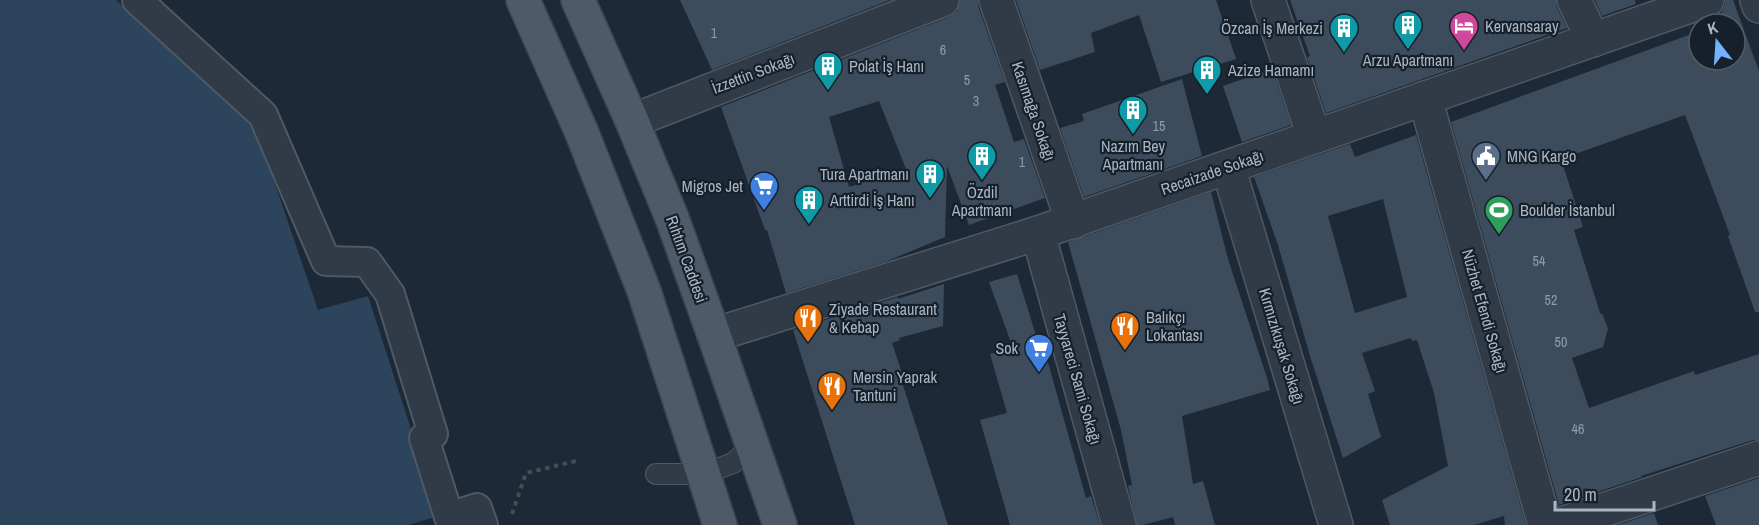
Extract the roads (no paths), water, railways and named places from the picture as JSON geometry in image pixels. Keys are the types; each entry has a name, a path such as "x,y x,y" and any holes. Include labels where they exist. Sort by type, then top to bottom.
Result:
{"main road":[{"path":"523,0 582,133 644,291 720,525"},
{"name":"Rıhtım Caddesi","path":"578,0 672,218 780,525"}],"street":[{"path":"137,0 263,115 326,261 367,262 390,294 434,434 424,438 449,517 477,508 493,522"},
{"name":"İzzettin Sokağı","path":"632,121 942,0"},
{"name":"Kasımağa Sokağı","path":"996,0 1072,222"},
{"path":"1268,0 1314,136"},
{"path":"1574,0 1593,40"},
{"name":"Recaizade Sokağı","path":"714,335 1072,222 1707,0"},
{"path":"1757,0 1759,6"},
{"name":"Nüzhet Efendi Sokağı","path":"1425,98 1545,525"},
{"name":"Kırmızıkuşak Sokağı","path":"1228,167 1336,525"},
{"name":"Tayyareci Sami Sokağı","path":"1038,233 1119,525"},
{"path":"1558,525 1759,458"}],"lane":[{"path":"656,474 704,474 734,463 752,447"}],"water":[{"path":"0,0 116,0 256,128 318,310 368,296 439,516 408,525 0,525"}],"place":[{"name":"Arzu Apartmanı","path":"1408,50"},
{"name":"Kervansaray","path":"1464,52"},
{"name":"Özcan İş Merkezi","path":"1344,54"},
{"name":"Polat İş Hanı","path":"828,92"},
{"name":"Azize Hamamı","path":"1207,96"},
{"name":"Nazım Bey Apartmanı","path":"1133,136"},
{"name":"Özdil Apartmanı","path":"982,182"},
{"name":"MNG Kargo","path":"1486,182"},
{"name":"Tura Apartmanı","path":"930,200"},
{"name":"Migros Jet","path":"764,212"},
{"name":"Arttirdi İş Hanı","path":"809,226"},
{"name":"Boulder İstanbul","path":"1499,236"},
{"name":"Ziyade Restaurant & Kebap","path":"808,344"},
{"name":"Balıkçı Lokantası","path":"1125,352"},
{"name":"Sok","path":"1039,374"},
{"name":"Mersin Yaprak Tantuni","path":"832,412"}]}
